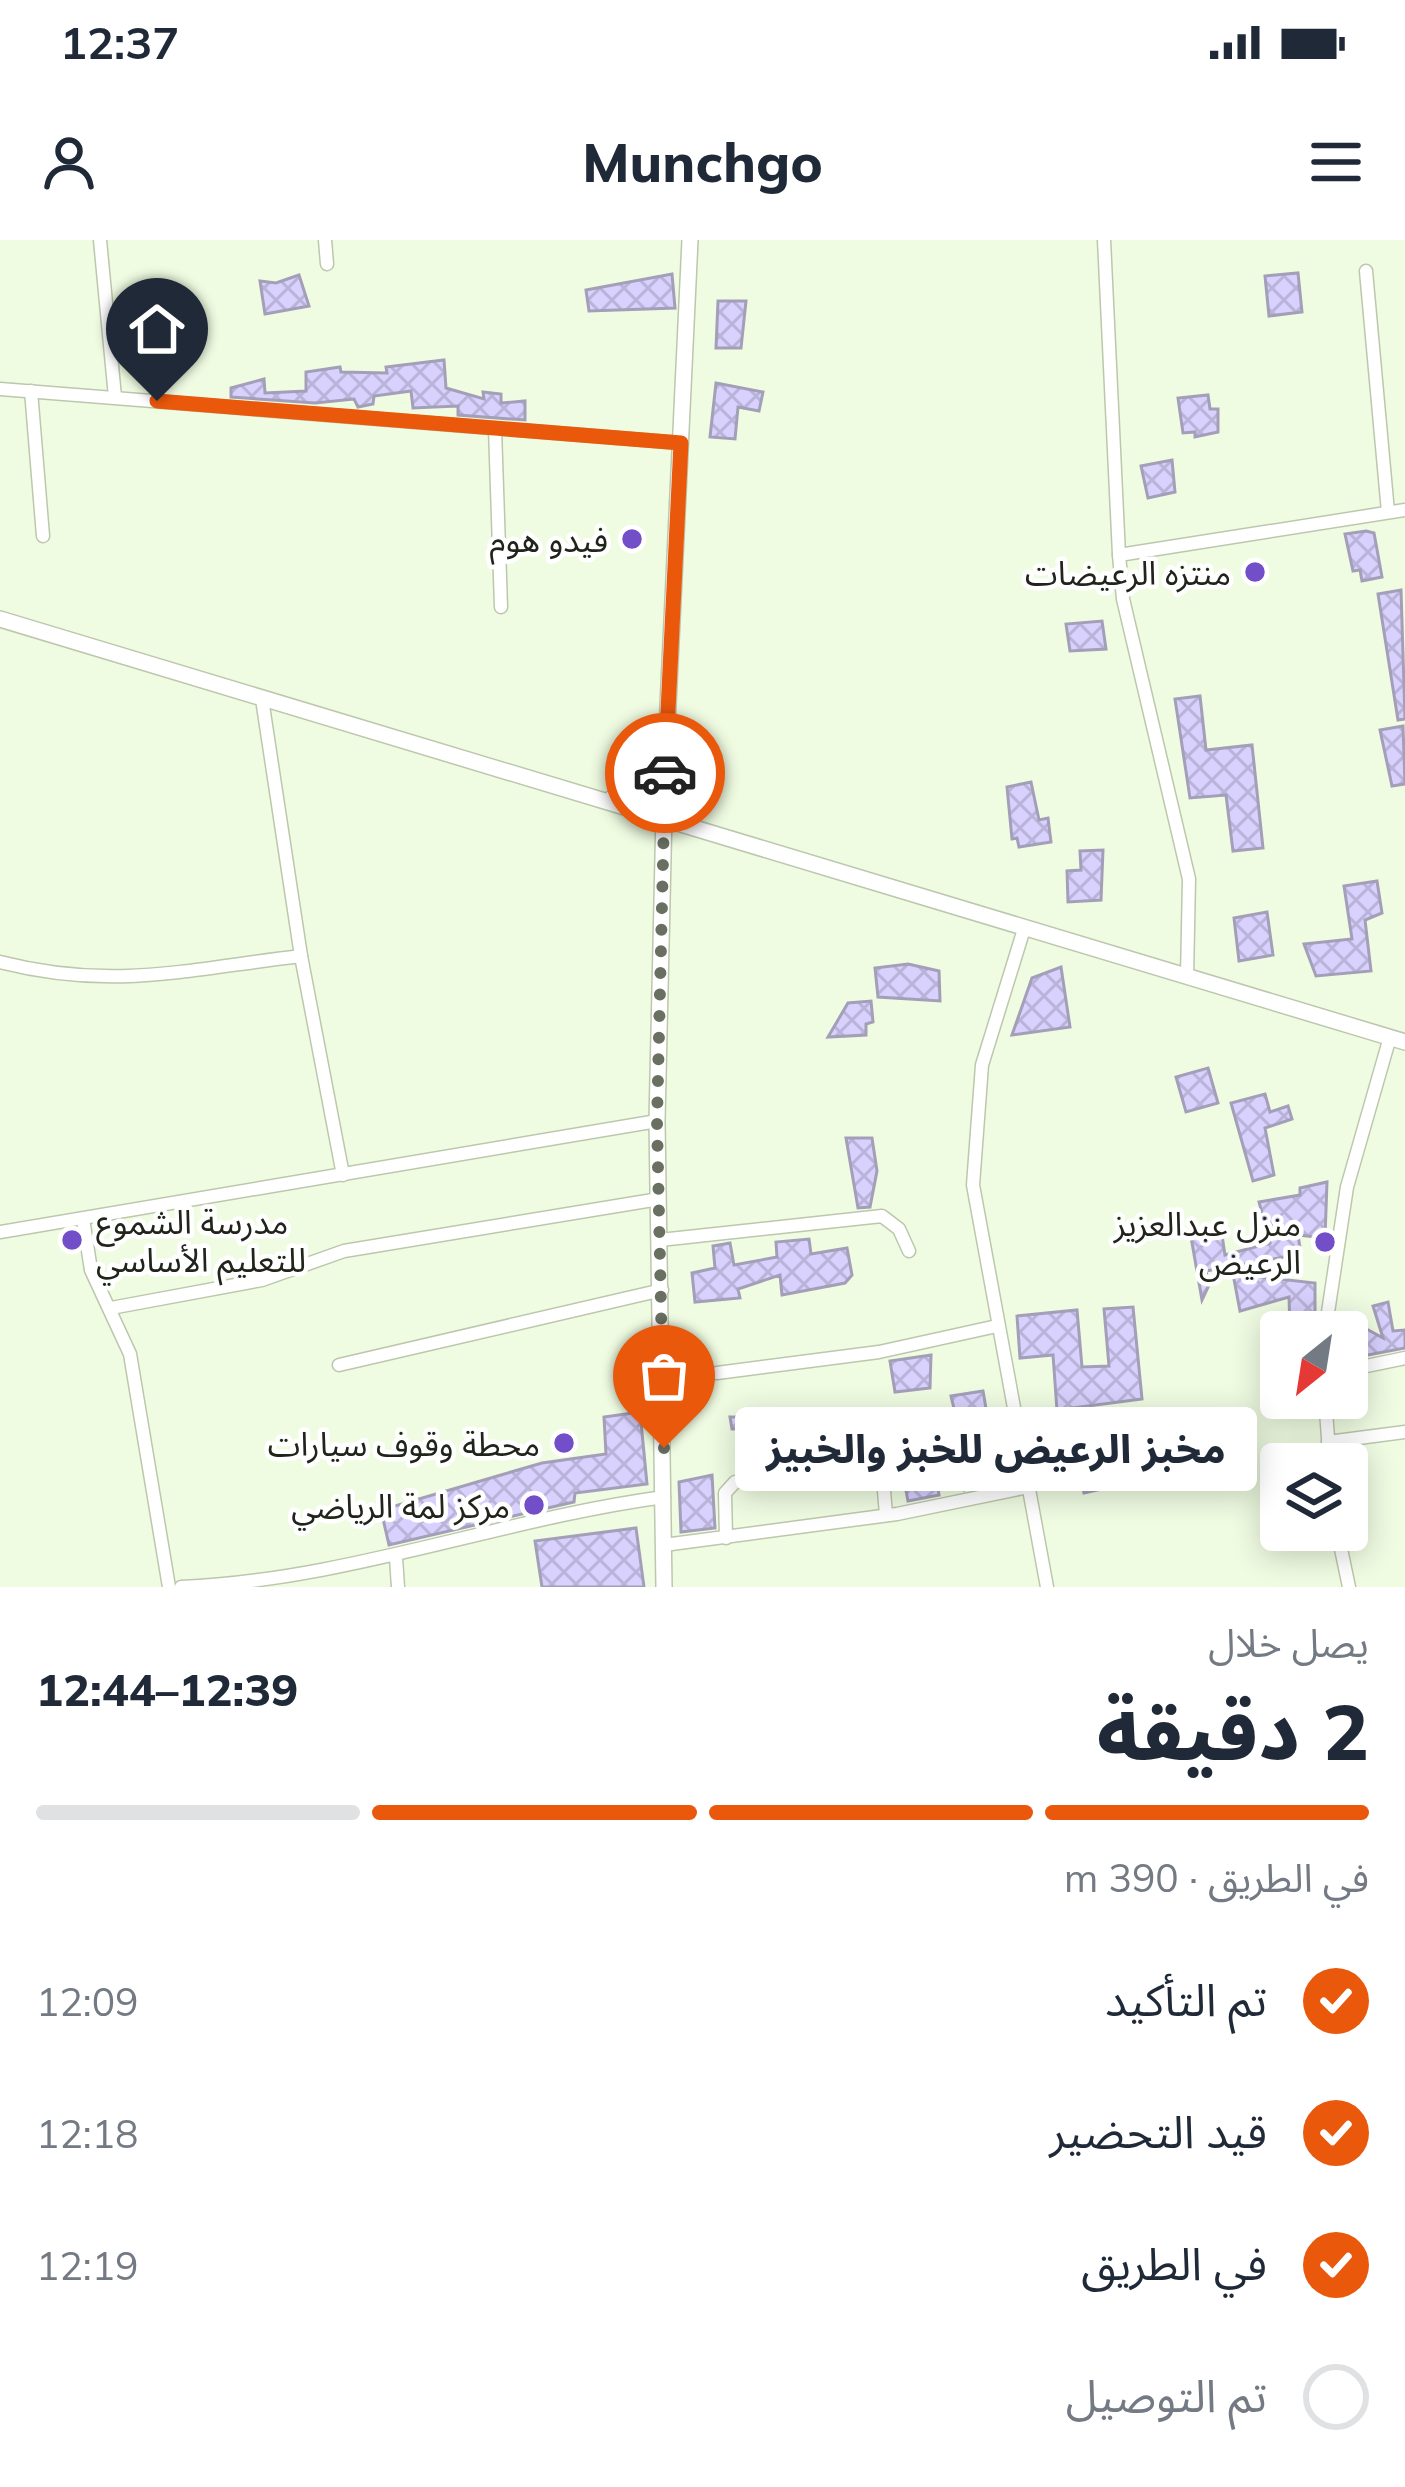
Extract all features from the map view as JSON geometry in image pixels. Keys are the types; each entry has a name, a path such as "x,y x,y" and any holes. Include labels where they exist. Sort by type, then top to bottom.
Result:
{"street":[{"path":"100,240 115,397"},
{"path":"325,240 327,264"},
{"path":"664,1587 657,1121 665,769 690,240"},
{"path":"1104,240 1123,599 1189,879 1187,977"},
{"path":"1366,271 1388,512"},
{"path":"0,389 681,443"},
{"path":"31,391 43,536"},
{"path":"495,429 501,607"},
{"path":"1119,556 1405,510"},
{"path":"0,619 610,798 665,819 1397,1040 1347,1187 1328,1311"},
{"path":"262,699 302,956 343,1174"},
{"path":"610,798 641,790 665,769"},
{"path":"1024,929 982,1065 973,1185 1047,1587"},
{"path":"0,962 82,979 133,979 302,956"},
{"path":"0,1232 657,1121"},
{"path":"111,1308 262,1280 344,1251 659,1199"},
{"path":"660,1240 882,1216 899,1229 909,1251"},
{"path":"82,1219 91,1270 124,1330 142,1404 169,1587"},
{"path":"339,1365 662,1290"},
{"path":"717,1373 879,1352 997,1326"},
{"path":"1368,1366 1405,1358"},
{"path":"1326,1419 1328,1442 1405,1432"},
{"path":"726,1538 725,1493 735,1482 874,1456 882,1466 886,1516"},
{"path":"664,1545 886,1516 1028,1486"},
{"path":"182,1587 286,1582 608,1504 664,1497"},
{"path":"1341,1551 1349,1587"},
{"path":"396,1558 398,1587"}],"building":[{"path":"1298,273 1302,312 1269,316 1265,276"},
{"path":"672,274 675,308 589,311 586,290"},
{"path":"299,275 309,306 265,314 260,281 276,283"},
{"path":"718,301 746,301 741,348 716,348"},
{"path":"444,360 446,388 484,399 483,392 501,394 501,403 525,401 525,420 458,415 458,406 413,408 411,391 374,396 373,404 358,407 354,399 315,403 231,397 231,388 264,379 265,393 306,391 306,372 340,367 341,372 387,373 386,367"},
{"path":"716,383 763,392 759,411 738,407 735,439 710,437"},
{"path":"1208,395 1210,409 1218,409 1218,432 1195,437 1195,432 1183,433 1178,398"},
{"path":"1172,460 1175,492 1148,498 1141,466"},
{"path":"1374,533 1382,577 1362,581 1360,570 1353,571 1345,534"},
{"path":"1401,590 1405,719 1398,720 1378,594"},
{"path":"1102,621 1106,649 1070,651 1066,624"},
{"path":"1200,696 1206,750 1252,745 1263,848 1233,851 1226,795 1190,798 1175,699"},
{"path":"1403,726 1405,784 1392,786 1380,730"},
{"path":"1031,782 1039,820 1048,818 1051,842 1019,847 1017,838 1012,839 1007,787"},
{"path":"1103,850 1101,900 1068,902 1067,871 1081,870 1080,851"},
{"path":"1377,881 1382,913 1365,920 1371,971 1316,976 1304,944 1352,939 1344,886"},
{"path":"1267,912 1273,955 1239,961 1234,918"},
{"path":"908,964 939,971 940,1001 878,997 875,968"},
{"path":"1061,967 1070,1027 1012,1035 1032,978"},
{"path":"871,1001 873,1022 866,1024 866,1035 828,1037 848,1003"},
{"path":"1208,1068 1218,1103 1186,1112 1176,1077"},
{"path":"1265,1094 1270,1112 1288,1106 1292,1119 1265,1128 1274,1175 1253,1181 1231,1103"},
{"path":"846,1138 872,1138 877,1171 870,1207 858,1208"},
{"path":"1327,1182 1325,1238 1298,1235 1301,1254 1206,1271 1209,1285 1202,1300 1191,1237 1221,1229 1225,1255 1270,1243 1259,1202 1300,1195 1300,1188"},
{"path":"809,1239 811,1254 847,1248 852,1275 845,1283 782,1295 780,1275 738,1289 740,1298 695,1302 692,1273 715,1268 713,1246 730,1243 734,1265 777,1257 776,1242"},
{"path":"1233,1274 1315,1283 1315,1311 1289,1311 1289,1297 1240,1311"},
{"path":"1388,1302 1393,1331 1405,1330 1405,1348 1368,1355 1368,1330 1383,1338 1373,1306"},
{"path":"1133,1307 1142,1399 1057,1410 1053,1355 1020,1358 1017,1316 1077,1310 1082,1367 1109,1366 1104,1309"},
{"path":"931,1355 930,1388 895,1392 890,1361"},
{"path":"983,1391 988,1420 958,1425 951,1396"},
{"path":"640,1412 647,1484 575,1493 574,1502 389,1545 381,1510 542,1463 606,1454 604,1417"},
{"path":"730,1417 760,1417 762,1441 773,1440 773,1464 751,1468 748,1429 732,1429"},
{"path":"1107,1445 1115,1486 1084,1493 1075,1449"},
{"path":"986,1446 994,1483 964,1490 959,1470 968,1468 964,1450"},
{"path":"934,1463 939,1495 908,1501 902,1469"},
{"path":"712,1475 715,1528 681,1532 679,1482"},
{"path":"636,1528 644,1587 542,1587 535,1541"}],"way so far":[{"path":"664,1448 657,1121 665,773"}],"place":[{"name":"فيدو هوم","path":"632,539"},
{"name":"منتزه الرعيضات","path":"1255,572"},
{"name":"مدرسة الشموع للتعليم الأساسي","path":"72,1240"},
{"name":"منزل عبدالعزيز الرعيض","path":"1325,1242"},
{"name":"محطة وقوف سيارات","path":"564,1443"},
{"name":"مخبز الرعيض للخبز والخبيز","path":"664,1448"},
{"name":"مركز لمة الرياضي","path":"534,1505"}],"route":[{"path":"157,401 681,443 665,773"}]}
